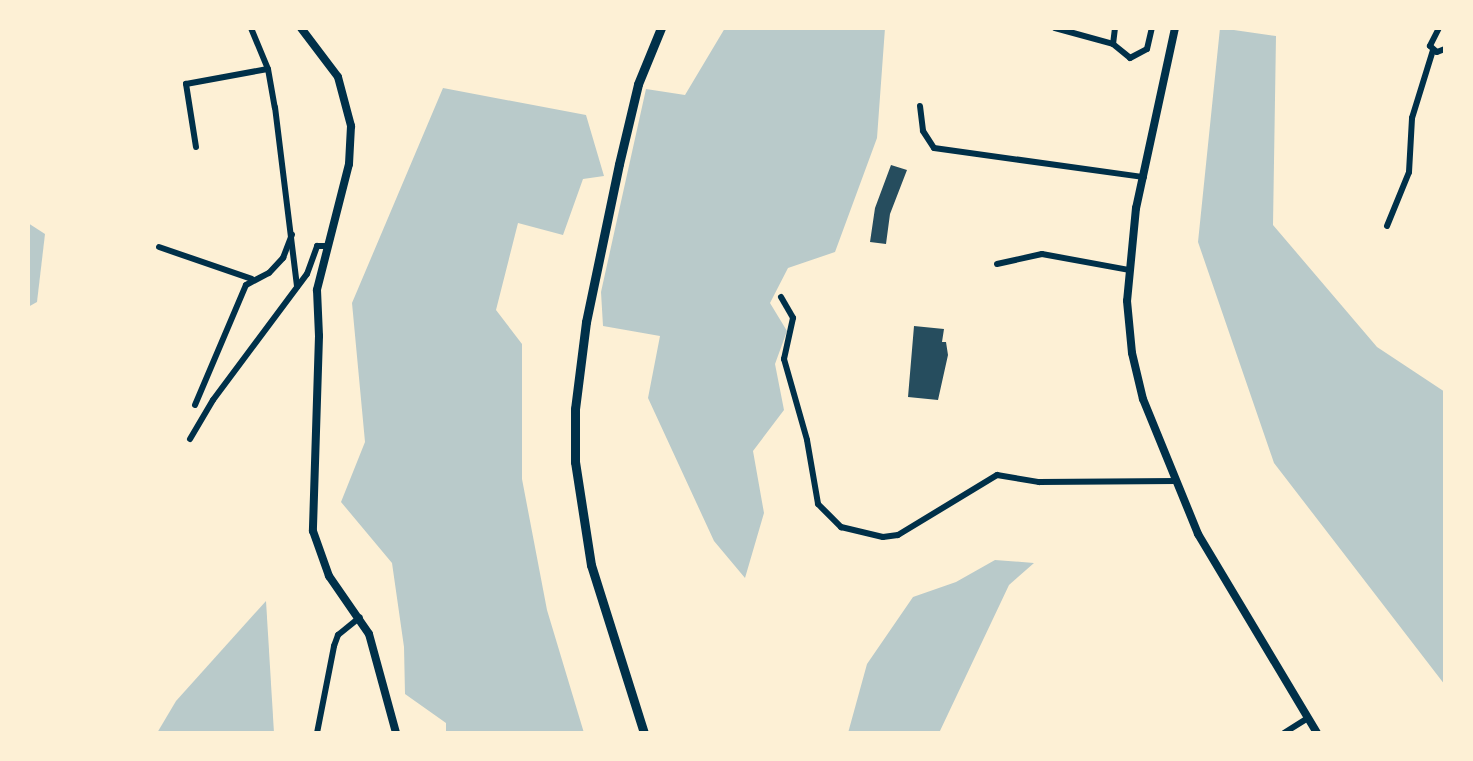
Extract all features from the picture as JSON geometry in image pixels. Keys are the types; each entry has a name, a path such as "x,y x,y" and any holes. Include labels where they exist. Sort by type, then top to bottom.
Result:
{"main road":[{"path":"644,733 592,565 575,462 575,409 586,322 619,164 638,84 661,28"}],"street":[{"path":"251,28 268,69 284,201 293,230 297,287"},
{"path":"301,28 338,78 350,118 349,164 326,246 317,290 320,336 311,518 318,556 360,617 396,733"},
{"path":"1055,28 1113,44"},
{"path":"1115,28 1113,44 1119,53 1138,56 1147,50 1153,28"},
{"path":"1175,28 1143,177 1129,270 1128,325 1136,373 1176,481 1209,555 1317,733"},
{"path":"1387,226 1409,172 1412,118 1433,50 1431,41 1439,28"},
{"path":"1433,50 1445,49"},
{"path":"196,147 186,84 268,69"},
{"path":"920,106 923,131 934,148 1143,177"},
{"path":"159,247 252,279 269,273 283,258 293,230"},
{"path":"190,439 213,400 297,287 317,246 326,246"},
{"path":"997,264 1042,254 1129,270"},
{"path":"195,405 252,279"},
{"path":"781,297 793,318 784,359 807,440 818,504 841,527 883,537 898,535 997,475 1039,482 1176,481"},
{"path":"317,733 338,635 360,617"},
{"path":"1284,733 1308,718"}],"shaded area":[{"path":"725,28 885,28 877,138 835,252 788,268 770,303 787,331 775,364 784,410 753,451 764,513 745,578 714,541 648,398 660,336 603,326 601,292 646,89 685,95"},
{"path":"1220,28 1276,36 1273,225 1377,347 1445,392 1445,685 1274,463 1198,242"},
{"path":"443,88 586,115 604,176 583,179 563,235 518,223 496,310 522,344 522,479 547,610 584,733 446,733 446,723 405,694 404,647 392,563 341,502 365,442 352,303"},
{"path":"28,223 45,234 37,302 28,307"},
{"path":"995,560 1034,563 1009,585 939,733 848,733 867,664 913,597 956,582"},
{"path":"266,601 274,733 157,733 176,701"}],"building":[{"path":"891,165 907,170 890,214 886,244 870,242 875,208"},
{"path":"914,326 944,329 942,342 946,342 948,355 938,400 908,397"}]}
